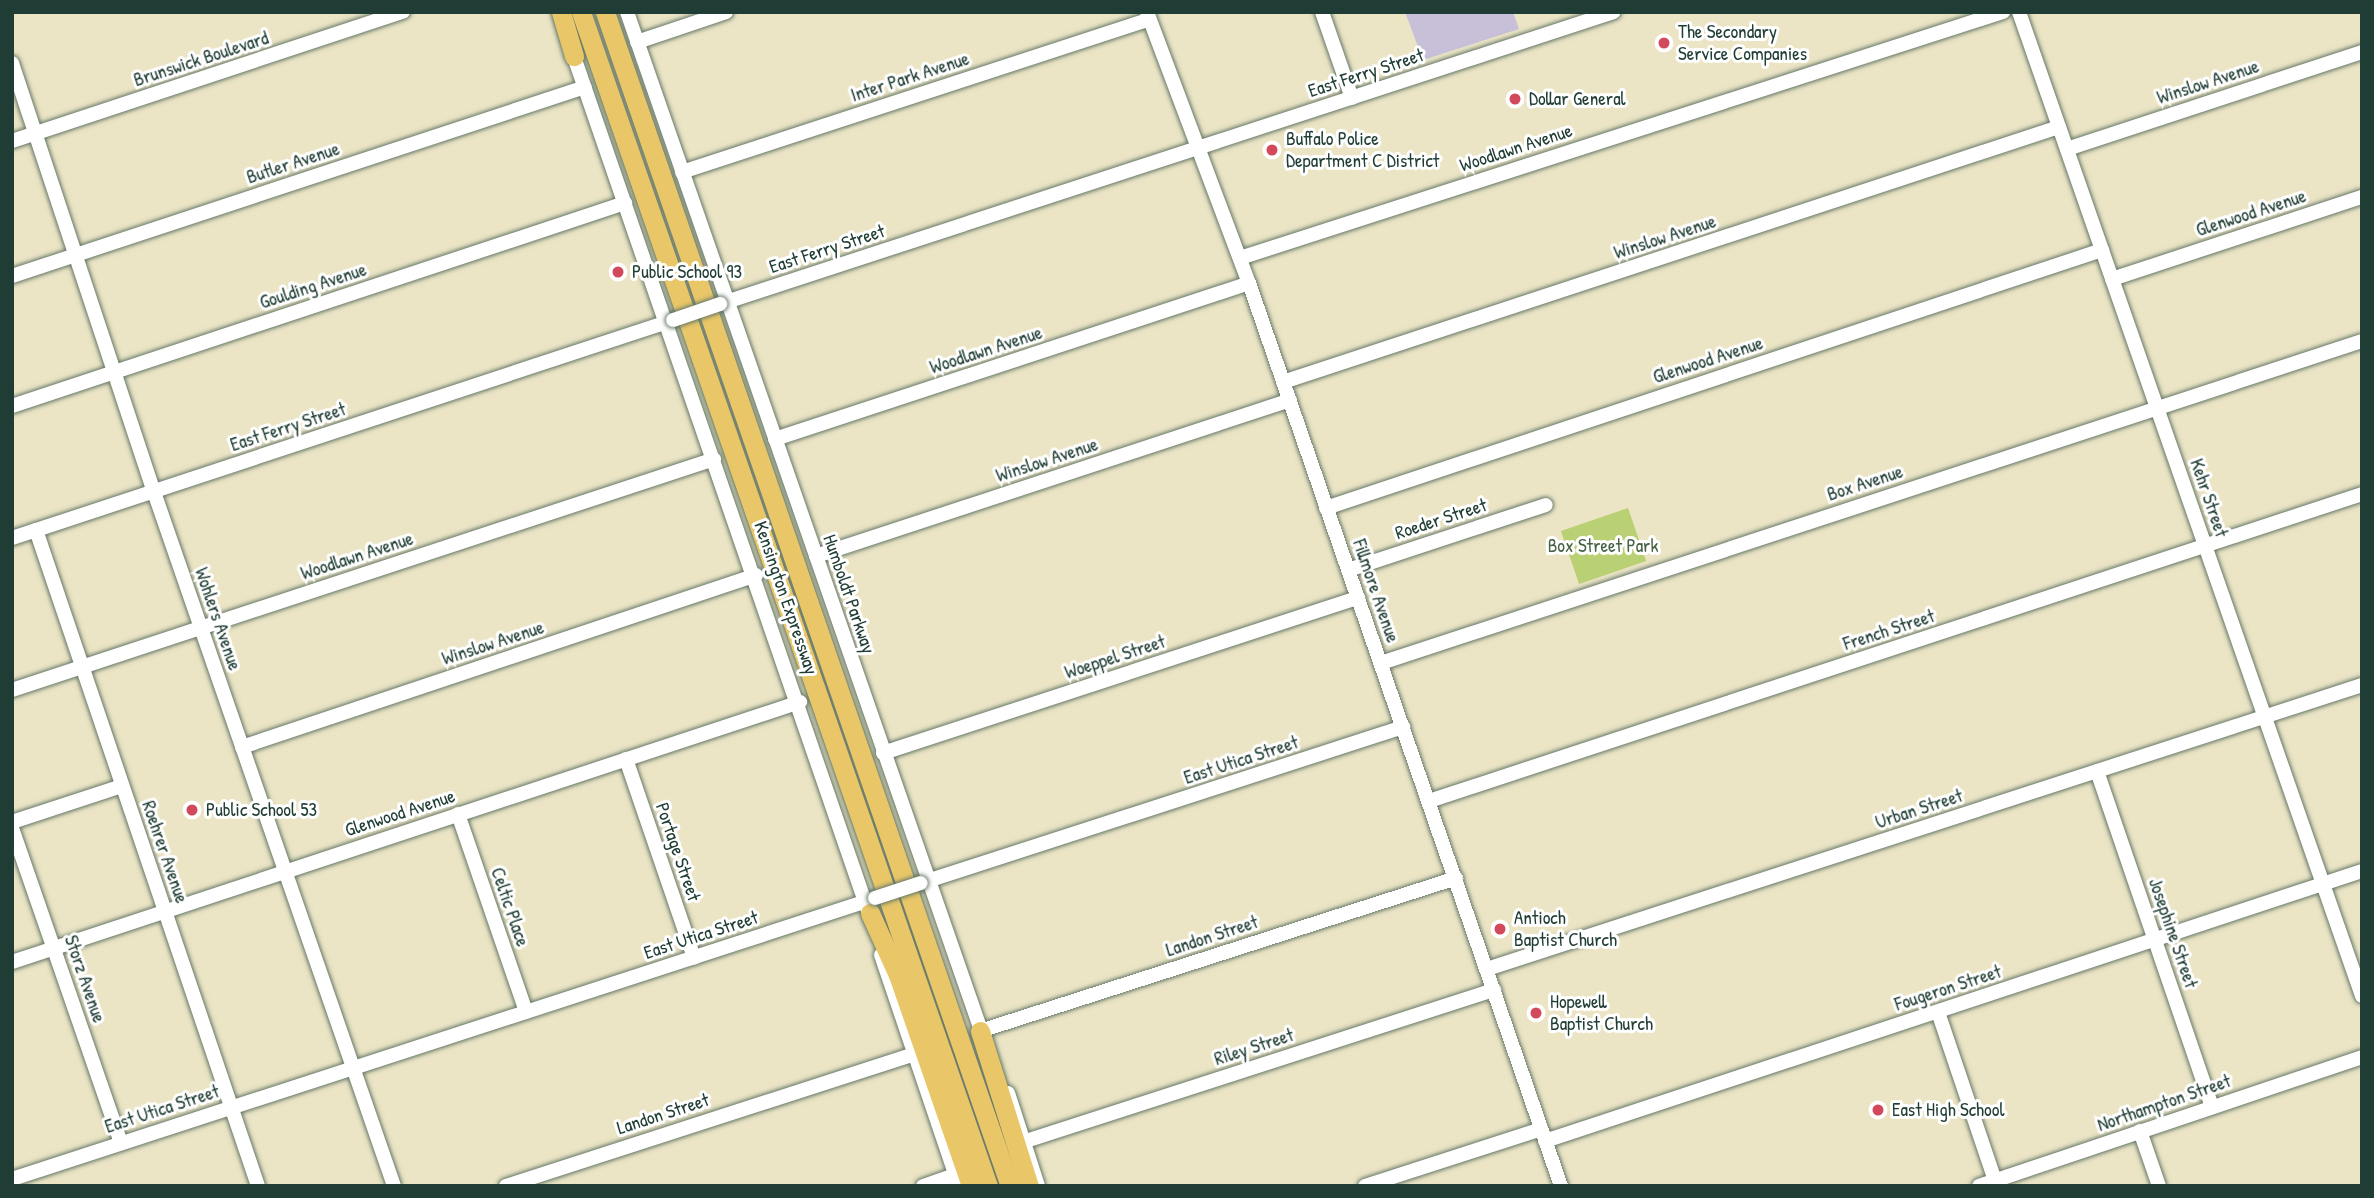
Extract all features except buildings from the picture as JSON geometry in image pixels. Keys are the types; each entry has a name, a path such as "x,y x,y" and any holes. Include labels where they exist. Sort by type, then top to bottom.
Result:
{"highway":[{"path":"559,12 574,56"},
{"name":"Kensington Expressway","path":"581,12 988,1186"},
{"name":"Kensington Expressway","path":"606,12 1010,1186"},
{"path":"870,904 898,975 961,1182"},
{"path":"980,1031 1028,1186"}],"street":[{"name":"Brunswick Boulevard","path":"12,141 402,12"},
{"name":"Humboldt Parkway","path":"627,12 682,172 723,303 816,556 925,881 980,1031 1026,1141 1038,1186"},
{"path":"637,42 726,12"},
{"path":"1322,12 1352,98"},
{"name":"East Ferry Street","path":"12,538 1614,12"},
{"name":"Woodlawn Avenue","path":"1240,258 2003,12"},
{"name":"Kehr Street","path":"2019,12 2362,996"},
{"name":"Fillmore Avenue","path":"1148,16 1240,258 1561,1186"},
{"name":"Inter Park Avenue","path":"682,172 1148,16"},
{"name":"Winslow Avenue","path":"2067,149 2362,52"},
{"path":"574,56 625,204 670,321 714,458 870,904 912,1055 961,1182 923,1186"},
{"name":"Wohlers Avenue","path":"12,63 154,492 394,1186"},
{"name":"Butler Avenue","path":"12,276 585,87"},
{"name":"Winslow Avenue","path":"1283,382 2059,127"},
{"name":"Glenwood Avenue","path":"2112,279 2362,197"},
{"name":"Goulding Avenue","path":"12,406 625,204"},
{"name":"Glenwood Avenue","path":"1326,508 2102,250"},
{"name":"Woodlawn Avenue","path":"775,439 1249,284"},
{"name":"Box Avenue","path":"1381,663 2362,341"},
{"name":"Winslow Avenue","path":"816,556 1290,400"},
{"name":"Woodlawn Avenue","path":"12,690 714,458"},
{"name":"French Street","path":"1429,801 2362,494"},
{"name":"Roeder Street","path":"1348,570 1546,505"},
{"name":"Roehrer Avenue","path":"36,530 258,1186"},
{"name":"Winslow Avenue","path":"242,747 756,575"},
{"name":"Woeppel Street","path":"883,752 1358,598"},
{"name":"Urban Street","path":"1487,969 2362,685"},
{"name":"Glenwood Avenue","path":"12,962 800,702"},
{"name":"East Utica Street","path":"12,1179 353,1066 870,904 925,881 1403,727"},
{"name":"Portage Street","path":"626,760 694,958"},
{"name":"Josephine Street","path":"2097,771 2213,1107"},
{"path":"12,822 122,786"},
{"name":"Celtic Place","path":"458,814 526,1012"},
{"name":"Storz Avenue","path":"12,828 121,1143"},
{"name":"Fougeron Street","path":"1365,1186 1543,1135 1938,1012 2362,871"},
{"name":"Landon Street","path":"980,1031 1456,878"},
{"name":"Riley Street","path":"1026,1141 1494,990"},
{"path":"1938,1012 1996,1183"},
{"name":"Landon Street","path":"506,1186 912,1055"},
{"name":"Northampton Street","path":"1979,1186 1996,1183 2140,1131 2362,1057"},
{"path":"2140,1131 2159,1186"}],"shaded area":[{"path":"1405,12 1513,12 1519,29 1423,60"}],"green space":[{"name":"Box Street Park","path":"1628,508 1646,561 1579,584 1561,531"}],"place":[{"name":"The Secondary Service Companies","path":"1664,43"},
{"name":"Dollar General","path":"1515,99"},
{"name":"Buffalo Police Department C District","path":"1272,150"},
{"name":"Public School 93","path":"618,272"},
{"name":"Public School 53","path":"192,810"},
{"name":"Antioch Baptist Church","path":"1500,929"},
{"name":"Hopewell Baptist Church","path":"1536,1013"},
{"name":"East High School","path":"1878,1110"}]}
